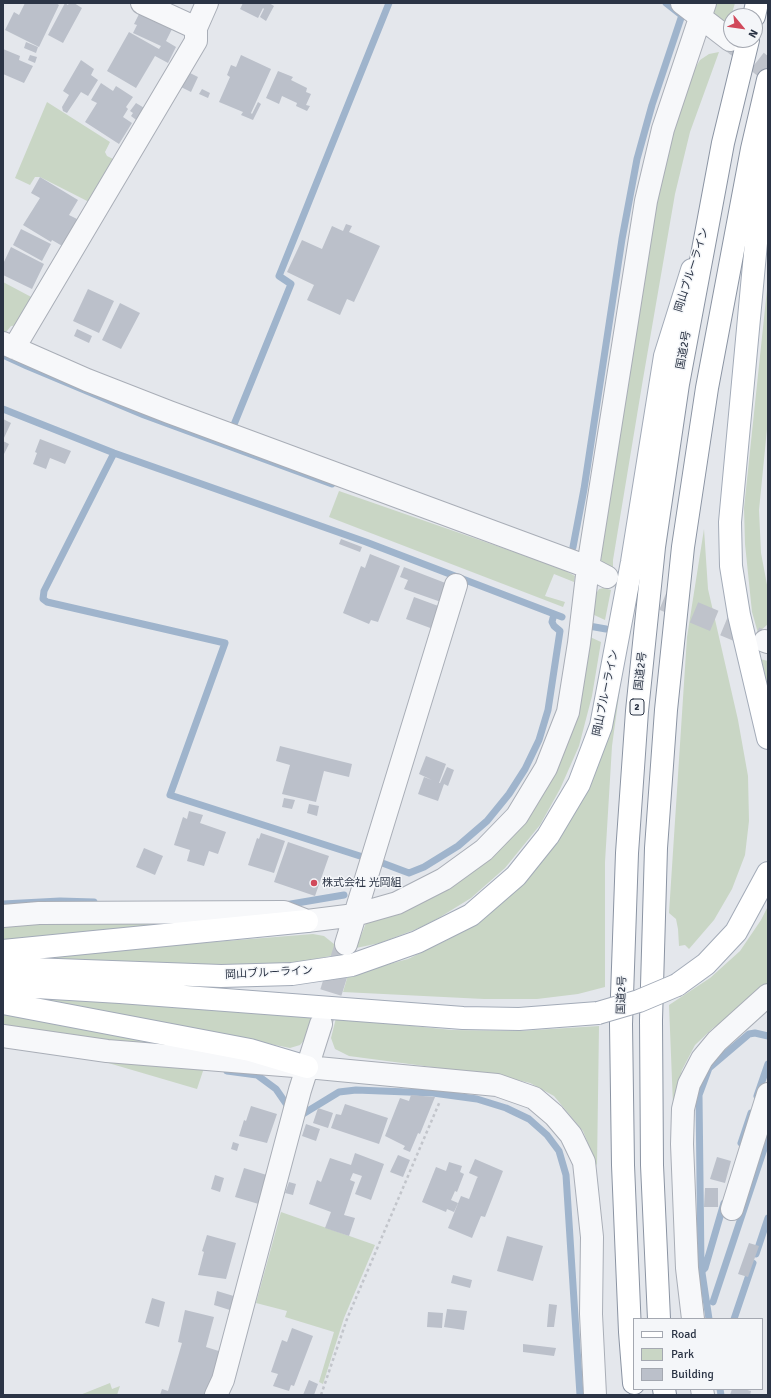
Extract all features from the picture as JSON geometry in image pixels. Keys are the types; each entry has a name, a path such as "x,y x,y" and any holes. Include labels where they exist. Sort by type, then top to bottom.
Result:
{"main road":[{"name":"国道2号","path":"633,1370 623,1165 621,1024 627,853 637,711 654,547 678,384 707,222 723,143 738,48"},
{"path":"659,1318 652,1165 652,1020 656,848 666,710 683,547 706,388 745,185 768,80"},
{"path":"768,114 730,522 731,566 739,615 768,738"},
{"name":"岡山ブルーライン","path":"3,968 221,976 292,974 352,965 417,942 471,915 516,876 548,836 579,784 601,726 632,562 665,356 707,222"},
{"path":"3,985 120,992 463,1018 519,1019 598,1014 639,1002 677,985 706,964 736,932 768,873"},
{"path":"3,951 307,921"},
{"path":"3,1003 250,1050 307,1067"}],"street":[{"path":"142,3 196,28"},
{"path":"207,3 196,28 196,41 8,346 87,380 169,412 588,567 607,577"},
{"path":"682,3 703,10 723,27"},
{"path":"3,916 39,913 284,912 307,921 355,915 397,903 444,879 484,850 517,816 546,768 568,712 579,643 588,567 646,201 663,128 703,10"},
{"path":"346,944 456,585"},
{"path":"693,1318 687,1268 683,1152 683,1109 687,1090 702,1059 717,1041 768,995"},
{"path":"216,1395 223,1380 307,1067 321,1024"},
{"path":"3,1036 107,1051 307,1067 497,1085 534,1098 554,1115 571,1135 584,1162 592,1237 591,1314 595,1395"},
{"path":"732,1209 768,1094"}],"path":[{"path":"321,1395 347,1319 442,1097"}],"green space":[{"path":"714,3 735,3 734,8 723,8 723,23 714,15"},
{"path":"719,52 690,132 675,194 613,560 613,571 604,566 601,560 627,370 661,175 691,75 700,60 709,54"},
{"path":"47,102 110,142 105,152 107,156 115,160 93,204 40,177 35,177 30,185 15,178"},
{"path":"768,280 768,419 759,510 761,553 768,590 768,624 758,633 752,612 745,544 744,508"},
{"path":"3,282 35,299 22,325 11,326 3,336"},
{"path":"339,491 560,568 575,576 574,582 554,574 545,596 565,602 563,607 329,517"},
{"path":"704,529 708,589 738,720 748,776 749,821 745,855 732,889 714,920 689,949 685,945 679,946 676,919 669,913 687,637"},
{"path":"604,588 611,590 605,620 592,614 595,595 599,589"},
{"path":"590,637 601,642 592,696 579,746 560,789 540,825 505,868 471,898 419,928 380,943 356,948 366,923 504,843"},
{"path":"760,659 768,661 768,688"},
{"path":"623,666 612,746 605,862 605,987 578,994 537,999 484,999 343,992 348,975 408,959 451,938 494,909 530,874"},
{"path":"768,906 768,984 739,1011 713,1028 695,1045 682,1070 673,1105 669,1005 710,978 740,951 761,920"},
{"path":"267,917 3,941 3,923"},
{"path":"313,934 324,936 334,944 335,953 330,956 291,964 232,966 40,961 39,956"},
{"path":"37,995 314,1018 307,1037 300,1045 290,1048 186,1027 35,1000"},
{"path":"3,1012 246,1055 3,1030"},
{"path":"336,1018 452,1030 519,1031 599,1026 597,1166 583,1131 554,1096 530,1083 500,1076 349,1056 335,1049 331,1038"},
{"path":"64,1050 205,1065 197,1089"},
{"path":"281,1212 375,1245 344,1318 323,1384 319,1382 334,1332 285,1317 287,1311 256,1303"},
{"path":"110,1383 112,1389 120,1386 117,1395 80,1395"}],"building":[{"path":"25,3 56,3 59,5 39,47 5,30 14,12 19,15"},
{"path":"65,3 68,5 69,3 74,3 82,8 63,43 48,35"},
{"path":"243,3 269,3 274,6 266,21 260,17 264,9 263,8 258,18 240,9"},
{"path":"139,14 172,29 166,41 176,47 168,63 155,56 136,88 107,71 129,32 159,49 161,46 133,33 137,25 134,24"},
{"path":"26,42 38,47 36,53 24,48"},
{"path":"3,49 20,56 19,60 33,66 24,83 3,74"},
{"path":"30,55 37,57 35,63 28,60"},
{"path":"241,55 271,69 251,113 252,114 258,102 261,104 253,120 241,115 243,112 219,102 230,77 227,75 231,65 236,67"},
{"path":"81,60 94,69 91,75 98,80 88,96 81,92 67,113 63,111 62,107 69,95 63,91"},
{"path":"278,71 293,77 291,80 307,88 306,92 311,94 306,105 310,106 307,111 296,106 297,103 282,96 279,104 266,98"},
{"path":"188,72 198,77 191,92 181,87"},
{"path":"101,83 113,91 116,86 133,97 126,107 128,109 123,117 132,123 119,144 85,122 97,103 91,100"},
{"path":"202,89 210,93 208,98 199,94"},
{"path":"136,103 146,109 139,122 131,116 133,113 130,111"},
{"path":"40,177 78,200 69,215 79,220 64,247 52,240 51,242 23,225 40,198 31,193"},
{"path":"346,224 352,226 349,232 380,246 354,302 347,299 340,315 307,300 314,285 287,272 302,240 322,249 332,226 343,231"},
{"path":"21,229 51,244 42,261 13,245"},
{"path":"11,247 44,264 32,289 3,275 3,264"},
{"path":"88,289 114,301 99,333 73,321"},
{"path":"120,303 140,313 121,349 102,340"},
{"path":"77,329 92,336 89,343 74,336"},
{"path":"3,419 11,423 3,440"},
{"path":"40,439 71,451 65,464 50,458 46,469 33,464 37,453 35,452"},
{"path":"3,441 9,444 3,456"},
{"path":"341,539 362,547 360,552 339,544"},
{"path":"370,554 400,566 378,622 371,620 369,624 343,613 361,566 365,568"},
{"path":"404,567 448,584 441,602 404,589 408,580 400,577"},
{"path":"414,597 441,607 433,629 406,619"},
{"path":"280,746 352,764 349,777 324,771 316,802 282,794 290,765 276,761"},
{"path":"426,756 446,764 439,783 447,767 454,770 448,786 444,784 438,801 418,794 424,777 432,780 419,774"},
{"path":"284,798 295,800 292,809 282,807"},
{"path":"309,804 319,806 317,816 307,813"},
{"path":"189,811 203,815 200,823 226,832 218,854 209,851 204,866 187,861 190,850 174,845 183,817 187,819"},
{"path":"261,833 285,841 274,873 248,865 257,838 259,839"},
{"path":"288,842 329,856 315,896 274,882"},
{"path":"144,848 163,856 155,875 136,867"},
{"path":"411,1095 435,1097 420,1134 418,1133 410,1152 403,1149 405,1146 385,1136 400,1098 409,1101"},
{"path":"345,1104 388,1118 379,1144 331,1128 336,1114 341,1115"},
{"path":"251,1106 277,1114 267,1143 239,1136 244,1120 246,1121"},
{"path":"318,1108 333,1113 328,1128 313,1123"},
{"path":"306,1124 320,1129 316,1141 302,1136"},
{"path":"233,1142 239,1144 237,1151 231,1149"},
{"path":"355,1153 384,1164 371,1200 355,1194 362,1176 353,1173 350,1180 355,1182 344,1215 355,1218 349,1236 325,1228 331,1212 309,1204 317,1180 321,1182 330,1158 351,1165"},
{"path":"398,1155 410,1160 403,1177 390,1172"},
{"path":"717,1157 731,1161 725,1183 710,1179"},
{"path":"475,1159 503,1171 485,1217 481,1216 472,1238 448,1228 461,1196 469,1199 478,1177 469,1173"},
{"path":"449,1162 462,1166 460,1172 464,1174 457,1192 455,1191 451,1200 458,1203 454,1212 447,1209 446,1212 422,1202 436,1167 446,1171"},
{"path":"244,1168 270,1176 262,1205 235,1197"},
{"path":"215,1175 224,1178 220,1192 211,1189"},
{"path":"289,1182 296,1184 293,1195 285,1193"},
{"path":"705,1188 718,1188 718,1207 704,1207"},
{"path":"207,1235 236,1243 226,1279 198,1275 204,1252 202,1251"},
{"path":"507,1236 543,1246 533,1281 497,1271"},
{"path":"749,1243 759,1246 748,1277 738,1274"},
{"path":"453,1275 472,1280 470,1288 451,1283"},
{"path":"217,1291 237,1297 233,1311 214,1305"},
{"path":"152,1298 165,1302 159,1327 145,1323"},
{"path":"549,1304 557,1305 554,1327 547,1327"},
{"path":"447,1309 467,1311 464,1330 444,1327"},
{"path":"185,1310 214,1317 206,1347 222,1352 213,1384 206,1395 160,1395 162,1389 168,1391 182,1343 178,1342"},
{"path":"428,1312 443,1313 442,1328 427,1327"},
{"path":"292,1328 313,1336 294,1386 291,1385 289,1391 273,1386 278,1374 271,1372 282,1340 287,1342"},
{"path":"523,1344 556,1348 554,1356 523,1352"},
{"path":"309,1380 318,1384 314,1395 303,1395"},
{"path":"732,1390 751,1391 750,1395 730,1395"}],"waterway":[{"path":"233,427 291,284 279,276 389,3"},
{"path":"666,3 680,14"},
{"path":"573,547 584,489 622,239 637,159 652,105 682,15"},
{"path":"3,355 144,415 332,484"},
{"path":"3,409 114,453 366,542 562,617"},
{"path":"114,453 44,591 43,599 47,602 225,643 170,795 363,857"},
{"path":"377,861 409,873 424,867 458,846 487,821 509,794 525,769 539,740 548,710 560,631 552,622 554,614"},
{"path":"589,626 606,629"},
{"path":"285,905 344,895"},
{"path":"3,904 60,901 94,902"},
{"path":"709,1318 701,1266 699,1095 709,1068 749,1034 755,1033 768,1036"},
{"path":"757,1096 768,1064"},
{"path":"227,1071 257,1075 276,1089 287,1105 287,1111"},
{"path":"298,1117 339,1092 356,1090 433,1093 477,1099 506,1108 529,1119 547,1135 559,1151 566,1175 580,1395"},
{"path":"741,1143 751,1113"},
{"path":"713,1302 768,1137"},
{"path":"702,1271 705,1268 724,1203"},
{"path":"756,1254 768,1218"},
{"path":"734,1318 753,1263"},
{"path":"720,1390 721,1395"}],"tunnel":[{"path":"740,48 768,70"},
{"path":"633,587 758,639"},
{"path":"321,1024 346,944"}],"place":[{"name":"株式会社 光岡組","path":"314,883"}]}
